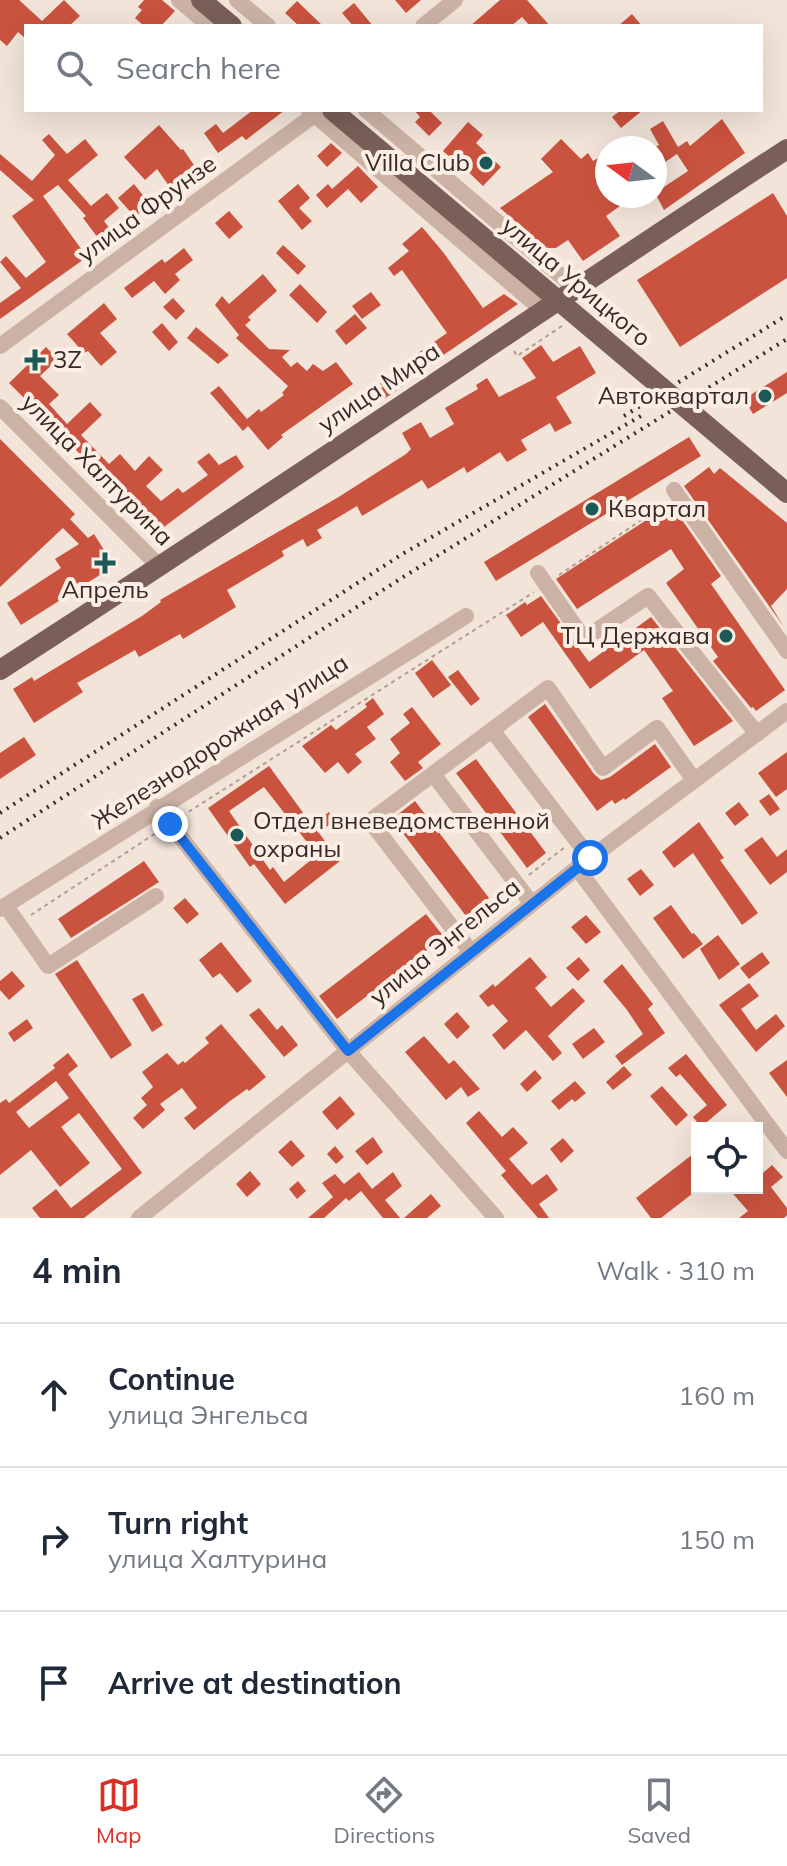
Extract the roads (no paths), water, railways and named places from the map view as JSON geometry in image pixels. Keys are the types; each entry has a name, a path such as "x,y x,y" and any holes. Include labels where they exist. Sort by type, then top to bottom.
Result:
{"main road":[{"path":"201,0 230,24"},
{"name":"улица Урицкого","path":"320,112 787,493"},
{"name":"улица Мира","path":"0,670 160,567 787,149"}],"street":[{"path":"179,0 208,24"},
{"path":"237,0 266,24"},
{"path":"425,24 455,0"},
{"name":"улица Фрунзе","path":"0,346 318,112"},
{"name":"улица Урицкого","path":"320,112 542,310"},
{"name":"улица Урицкого","path":"368,112 575,288"},
{"name":"улица Халтурина","path":"0,407 160,567"},
{"path":"676,493 787,651"},
{"path":"541,579 584,639 648,596 757,734"},
{"name":"Железнодорожная улица","path":"3,908 101,847 157,807 466,616"},
{"path":"471,952 370,821 548,688 603,768 657,728 694,780"},
{"name":"улица Энгельса","path":"139,1218 584,863 787,711"},
{"path":"492,730 787,1151"},
{"path":"433,774 532,904"},
{"path":"157,807 348,1051 496,1218"},
{"path":"3,908 18,923 48,966 156,896"}],"railway":[{"path":"624,416 787,315"},
{"path":"0,838 400,579 787,339"},
{"path":"0,813 404,553 641,416"}],"place":[{"name":"Villa Club","path":"486,163"},
{"name":"3Z","path":"35,360"},
{"name":"Автоквартал","path":"765,396"},
{"name":"Квартал","path":"592,509"},
{"name":"Апрель","path":"105,563"},
{"name":"ТЦ Держава","path":"726,636"},
{"name":"Отдел вневедомственной охраны","path":"237,835"}]}
